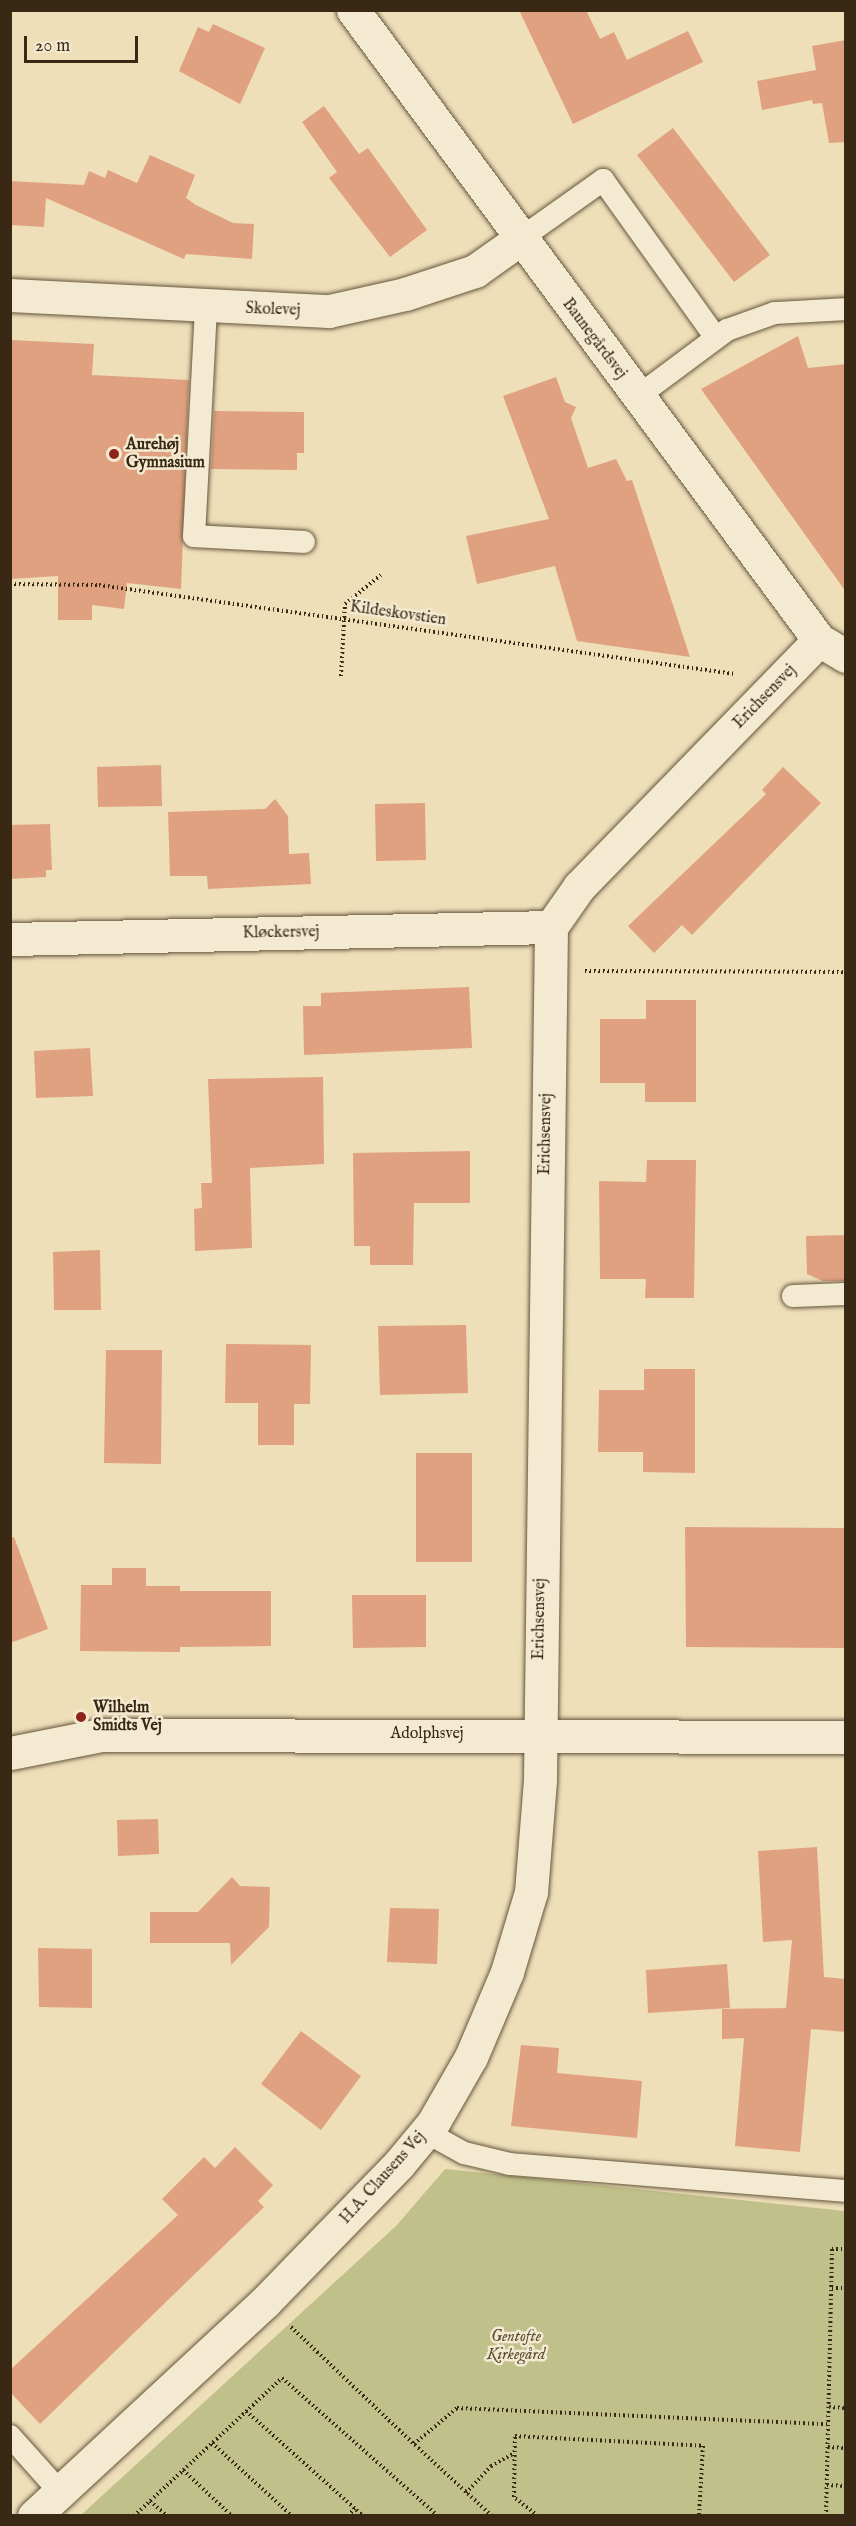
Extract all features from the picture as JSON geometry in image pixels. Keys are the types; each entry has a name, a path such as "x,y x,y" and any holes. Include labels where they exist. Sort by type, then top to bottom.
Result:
{"street":[{"name":"Baunegårdsvej","path":"352,10 637,397 832,648"},
{"name":"Skolevej","path":"10,295 206,308 305,311 363,305 475,271 520,239"},
{"name":"Erichsensvej","path":"538,1734 550,927 579,887 782,680 832,648"},
{"name":"Kløckersvej","path":"10,939 550,927"},
{"name":"Adolphsvej","path":"10,1753 101,1735 538,1734 846,1737"},
{"name":"H.A. Clausens Vej","path":"34,2516 266,2302 426,2132 471,2057 507,1972 531,1892 540,1779 538,1734"}],"lane":[{"path":"520,239 603,180 716,338"},
{"path":"206,308 194,536 304,542"},
{"path":"637,397 716,338 775,313 846,309"},
{"path":"792,1296 846,1294"},
{"path":"426,2132 464,2153 510,2164 846,2191"},
{"path":"10,2436 60,2492"}],"path":[{"path":"341,676 345,604 381,574"},
{"name":"Kildeskovstien","path":"10,584 99,585 782,680"},
{"path":"548,972 846,972"},
{"path":"826,2516 832,2249 846,2249"},
{"path":"832,2288 846,2288"},
{"path":"266,2302 492,2516"},
{"path":"134,2516 282,2378 438,2516"},
{"path":"829,2407 846,2408"},
{"path":"414,2444 457,2408 828,2424"},
{"path":"246,2410 363,2516"},
{"path":"538,2516 514,2497 516,2436 703,2446 699,2516"},
{"path":"212,2443 292,2516"},
{"path":"828,2447 846,2448"},
{"path":"466,2493 491,2466 514,2453"},
{"path":"183,2470 232,2516"},
{"path":"827,2485 846,2486"},
{"path":"150,2501 167,2516"},
{"path":"348,2516 355,2508"}],"green space":[{"name":"Gentofte Kirkegård","path":"445,2169 845,2211 845,2515 81,2515 397,2225"}],"building":[{"path":"519,10 586,10 600,39 614,32 627,60 688,31 703,62 573,124"},
{"path":"213,24 265,48 240,104 179,71 198,27 209,32"},
{"path":"846,40 846,142 829,143 822,103 813,104 812,100 762,110 757,81 816,70 812,46"},
{"path":"324,106 359,154 368,148 427,230 390,257 329,178 337,172 302,122"},
{"path":"673,128 770,255 734,282 637,155"},
{"path":"150,155 195,175 186,198 196,205 233,223 254,224 252,259 186,254 184,259 46,198 44,227 10,225 10,181 84,185 89,171 105,178 108,170 137,183"},
{"path":"798,336 808,368 846,364 846,592 701,389"},
{"name":"Aurehøj Gymnasium","path":"10,340 94,344 92,375 189,380 181,589 127,583 124,609 92,605 92,620 58,620 58,576 10,579"},
{"path":"556,377 565,402 576,407 571,418 588,468 616,459 627,481 632,480 690,657 577,641 555,566 477,584 466,536 549,519 503,396"},
{"path":"214,411 304,412 304,453 297,453 297,470 211,469"},
{"path":"161,765 162,806 98,807 97,767"},
{"path":"783,767 821,803 692,935 682,925 654,953 628,926 766,794 762,790"},
{"path":"275,799 288,816 289,854 309,853 311,884 208,889 207,876 170,876 168,812 265,809"},
{"path":"425,803 426,860 376,861 375,804"},
{"path":"50,824 52,870 46,870 46,877 10,879 10,825"},
{"path":"469,987 472,1048 304,1055 303,1006 321,1006 321,993"},
{"path":"646,1000 696,1000 696,1102 645,1102 645,1083 600,1083 600,1019 646,1019"},
{"path":"90,1048 93,1096 36,1098 34,1051"},
{"path":"323,1077 324,1164 250,1168 252,1248 195,1251 194,1209 202,1208 201,1183 212,1183 208,1079"},
{"path":"470,1151 470,1203 414,1203 413,1265 370,1265 370,1246 354,1246 353,1153"},
{"path":"647,1160 696,1160 694,1298 645,1298 646,1279 600,1279 599,1181 646,1182"},
{"path":"846,1235 846,1281 823,1281 807,1274 806,1236"},
{"path":"100,1250 101,1310 54,1310 53,1252"},
{"path":"466,1325 468,1393 380,1395 378,1326"},
{"path":"226,1344 311,1345 310,1404 294,1404 294,1445 258,1445 258,1403 225,1403"},
{"path":"106,1350 162,1350 161,1464 104,1463"},
{"path":"644,1369 695,1369 695,1473 643,1472 643,1452 598,1452 599,1390 644,1390"},
{"path":"416,1453 472,1453 472,1562 416,1562"},
{"path":"685,1527 846,1528 846,1648 686,1647"},
{"path":"14,1537 48,1629 10,1643 10,1538"},
{"path":"112,1568 146,1568 146,1586 180,1586 180,1591 271,1591 271,1646 180,1647 180,1652 80,1651 81,1585 112,1585"},
{"path":"352,1595 426,1595 426,1647 353,1648"},
{"path":"158,1819 159,1854 118,1856 117,1820"},
{"path":"817,1847 824,1977 846,1979 846,2032 811,2029 800,2152 735,2146 744,2038 722,2039 722,2009 786,2008 792,1940 763,1942 758,1851"},
{"path":"232,1877 240,1886 270,1887 269,1927 231,1965 230,1943 150,1943 150,1912 198,1912"},
{"path":"390,1908 439,1909 437,1964 387,1962"},
{"path":"38,1948 92,1949 92,2008 39,2007"},
{"path":"727,1964 730,2008 648,2013 646,1970"},
{"path":"301,2031 361,2076 321,2130 261,2084"},
{"path":"521,2045 559,2048 557,2073 642,2081 637,2138 511,2126"},
{"path":"235,2147 273,2185 258,2201 264,2207 40,2424 10,2392 10,2370 178,2215 162,2199 204,2157 215,2168"}],"place":[{"name":"Aurehøj Gymnasium","path":"114,454"},
{"name":"Wilhelm Smidts Vej","path":"81,1717"}]}
